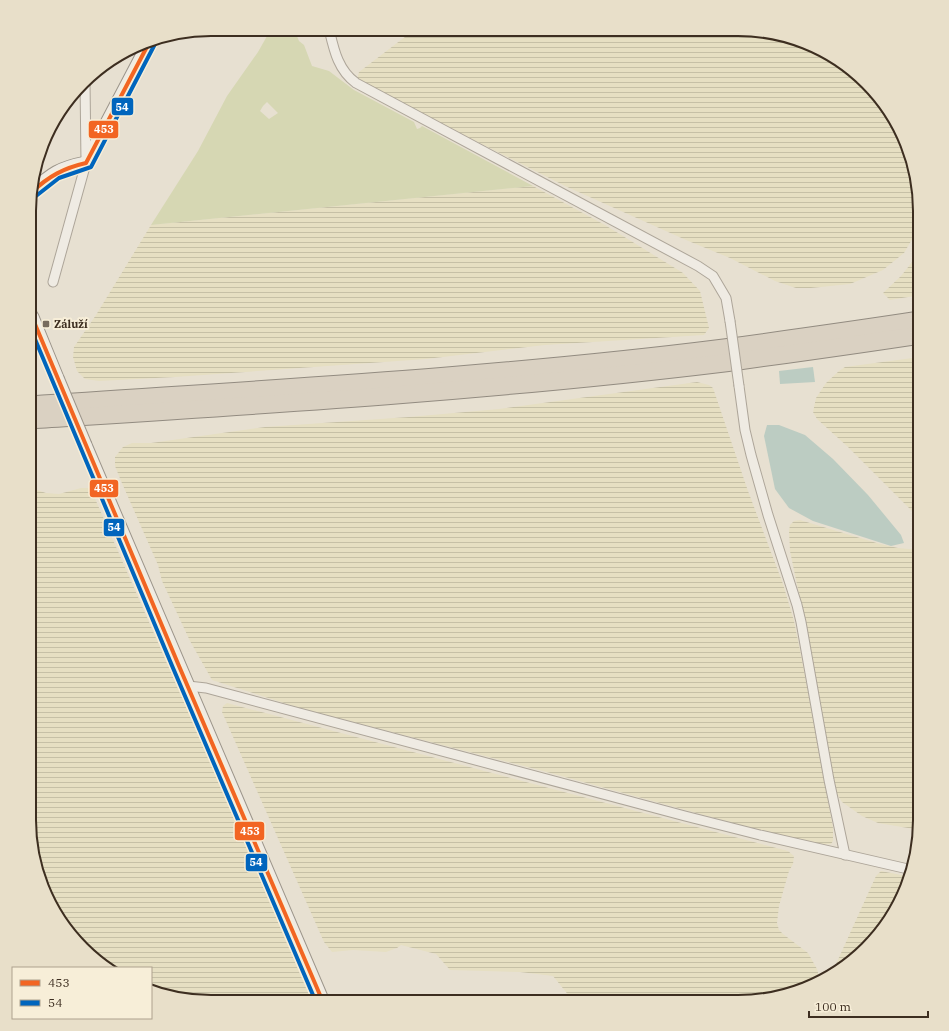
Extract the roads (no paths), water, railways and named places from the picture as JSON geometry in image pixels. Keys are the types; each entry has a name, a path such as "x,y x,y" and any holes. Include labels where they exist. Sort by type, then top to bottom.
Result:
{"highway":[{"path":"36,405 285,388 468,374 595,362 730,347 913,321"},
{"path":"36,420 286,403 588,378 723,363 913,336"}],"main road":[{"path":"38,186 59,170 86,163 146,48"},
{"path":"36,327 320,995"}],"street":[{"path":"331,36 334,50 342,69 348,78 698,266 713,276 726,298 745,430 751,455 800,617 829,780 845,855"},
{"path":"53,282 86,163 85,89"},
{"path":"188,686 206,688 685,816 906,869"}],"place":[{"name":"Záluží","path":"46,324"}]}
